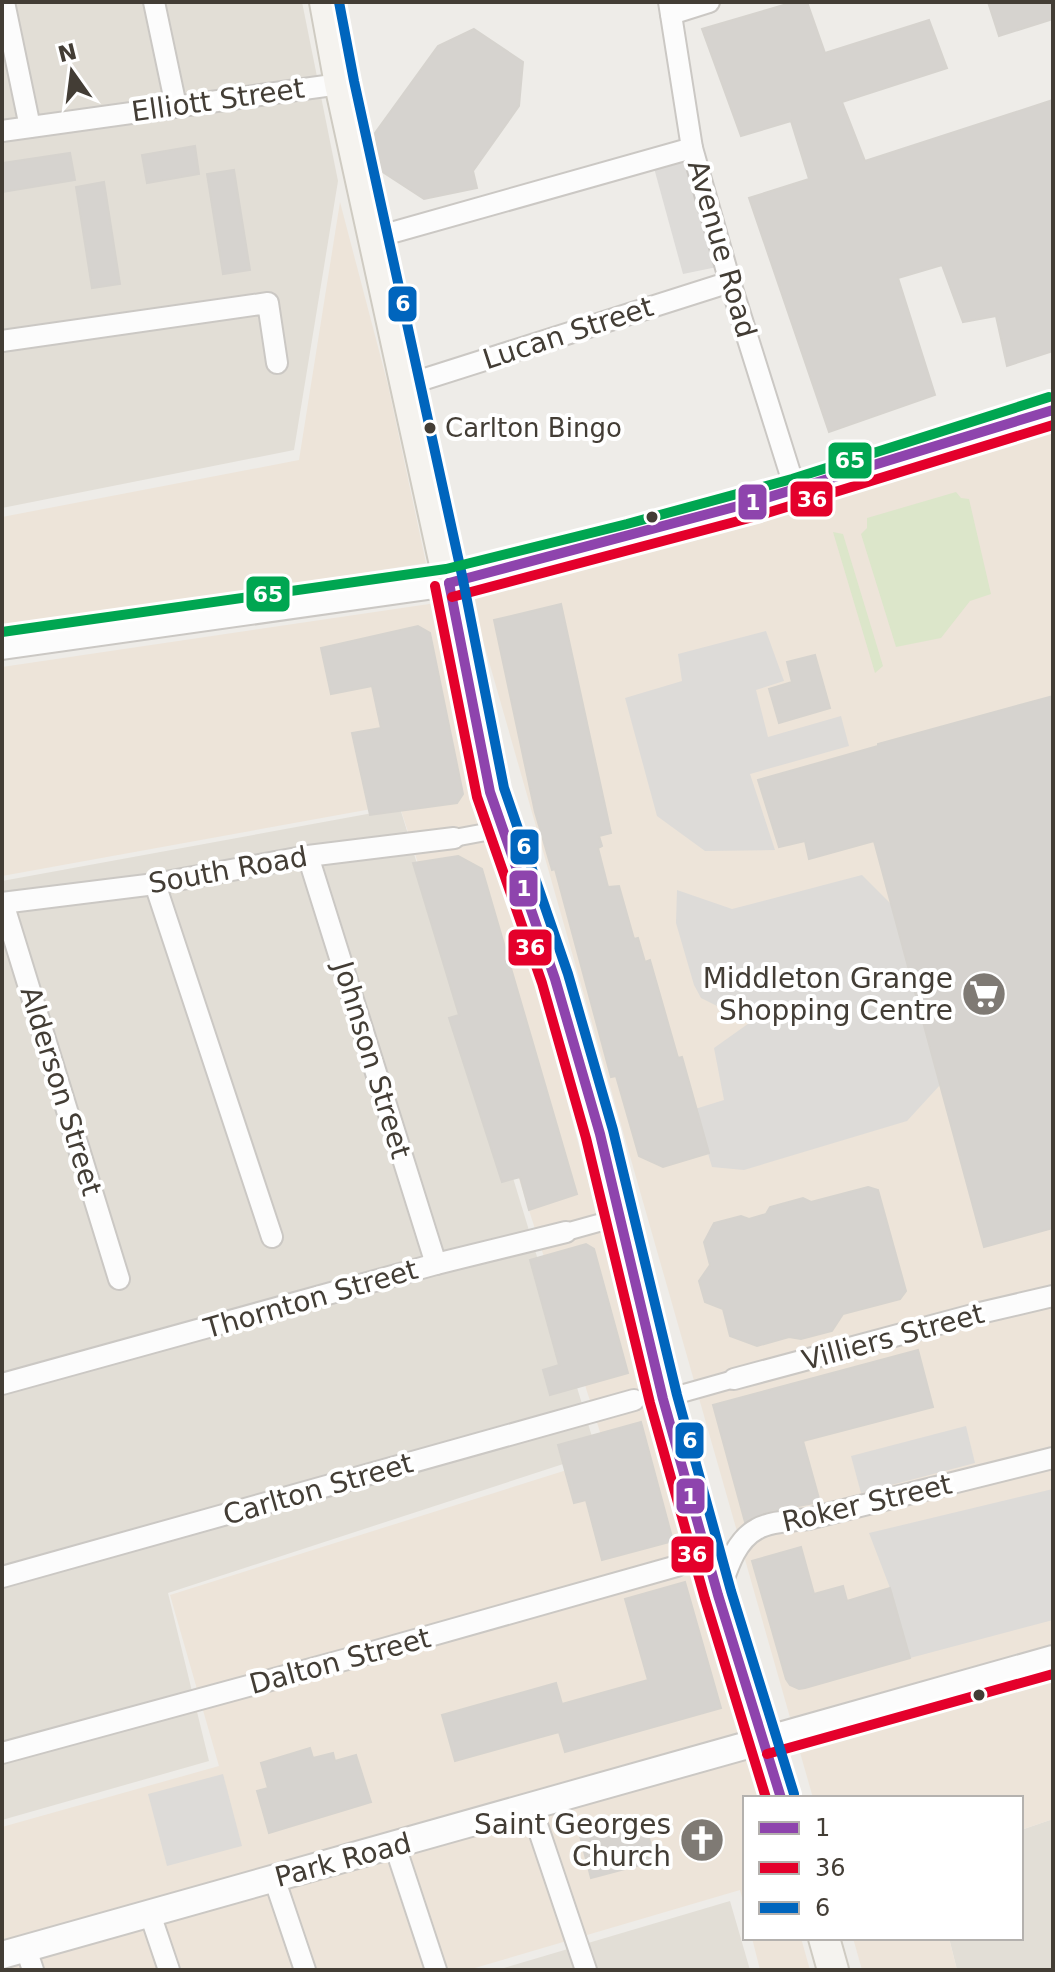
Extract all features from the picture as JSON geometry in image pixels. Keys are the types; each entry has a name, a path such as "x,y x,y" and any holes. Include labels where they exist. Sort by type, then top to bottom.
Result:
{"main road":[{"path":"325,2 340,84 449,583 490,792 555,979 600,1134 620,1217 648,1400 718,1595 780,1796"},
{"path":"825,1940 833,1970"}],"street":[{"path":"4,2 30,127"},
{"path":"154,2 176,106"},
{"path":"670,8 709,2"},
{"name":"Avenue Road","path":"670,8 692,148 730,282 796,492"},
{"name":"Elliott Street","path":"2,131 340,84"},
{"path":"373,238 692,148"},
{"name":"Lucan Street","path":"406,385 730,282"},
{"path":"2,341 268,303 277,363"},
{"path":"2,646 449,583 631,538 796,492 1053,410"},
{"path":"454,838 502,829"},
{"name":"South Road","path":"3,903 155,884 308,856 454,838"},
{"name":"Johnson Street","path":"308,856 436,1264"},
{"path":"155,884 272,1237"},
{"name":"Alderson Street","path":"3,903 119,1279"},
{"name":"Thornton Street","path":"2,1384 436,1264 620,1217"},
{"name":"Villiers Street","path":"734,1379 1053,1296"},
{"path":"648,1400 734,1379"},
{"name":"Carlton Street","path":"2,1577 648,1400"},
{"name":"Roker Street","path":"718,1595 733,1555 756,1529 1053,1458"},
{"name":"Dalton Street","path":"2,1753 677,1566"},
{"name":"Park Road","path":"20,1958 150,1914 274,1878 1053,1659"},
{"path":"531,1807 586,1970"},
{"path":"395,1846 436,1970"},
{"path":"274,1878 305,1970"},
{"path":"150,1914 169,1970"}],"shaded area":[{"path":"2,2 302,2 338,181 294,450 2,508"},
{"path":"684,157 717,267 683,274 654,168"},
{"path":"340,202 388,385 426,563 2,629 2,517 299,460"},
{"path":"1053,423 1053,1819 1023,1829 1023,1796 812,1796 470,595"},
{"path":"436,603 689,1564 758,1796 743,1796 743,1901 740,1890 468,1970 2,1970 2,1827 219,1766 170,1595 608,1457 399,804 2,876 2,667"},
{"path":"766,631 784,681 756,690 768,737 841,716 849,746 750,774 775,850 705,851 657,816 625,698 682,681 678,654"},
{"path":"400,808 597,1453 168,1593 209,1761 2,1820 2,881"},
{"path":"862,875 892,905 940,1085 907,1121 744,1170 712,1167 695,1109 724,1100 714,1048 752,1021 744,1002 719,1007 701,998 694,985 676,923 677,890 732,909"},
{"path":"966,1426 975,1463 861,1493 851,1456"},
{"path":"1053,1489 1053,1620 910,1658 890,1588 869,1533"},
{"path":"223,1774 242,1846 167,1866 148,1794"},
{"path":"1053,1819 1053,1970 957,1970 950,1940 1023,1940 1023,1829"},
{"path":"730,1901 750,1970 497,1970"},
{"path":"752,1940 802,1940 810,1970 760,1970"},
{"path":"854,1940 950,1940 957,1970 862,1970"}],"green space":[{"path":"956,492 961,498 969,499 991,594 970,601 941,638 896,647 861,534 867,528 867,518"},
{"path":"833,532 843,534 883,666 875,673"}],"building":[{"path":"794,2 807,2 825,53 929,20 947,68 842,102 865,161 1053,100 1053,351 1007,366 996,316 963,322 942,265 898,278 935,395 829,432 749,198 809,179 791,121 741,136 702,29"},
{"path":"988,2 1053,2 1053,19 999,36"},
{"path":"474,29 523,62 519,106 473,171 477,188 424,199 381,171 375,133 438,46"},
{"path":"195,146 199,174 147,183 142,155"},
{"path":"70,153 75,180 2,192 2,163"},
{"path":"234,170 250,270 223,274 207,174"},
{"path":"104,182 120,284 92,288 76,187"},
{"path":"561,604 611,833 599,836 602,846 598,848 608,887 619,886 634,939 638,938 645,962 650,960 709,1153 663,1167 639,1156 616,1076 611,1077 555,869 552,870 535,812 494,620"},
{"path":"418,626 430,633 463,794 457,803 370,815 352,733 381,728 372,686 331,694 321,648"},
{"path":"815,655 830,708 779,723 769,689 792,682 787,662"},
{"name":"Middleton Grange Shopping Centre","path":"1053,696 1053,1228 984,1247 874,841 809,859 805,841 779,847 758,780"},
{"path":"458,856 482,869 577,1194 529,1210 520,1177 502,1182 449,1018 459,1015 413,863"},
{"path":"868,1187 878,1190 906,1291 900,1299 843,1314 832,1331 801,1339 789,1337 757,1346 730,1336 723,1309 705,1302 699,1281 710,1265 704,1242 714,1223 741,1216 749,1219 766,1214 770,1207 803,1198 811,1202"},
{"path":"586,1244 594,1249 628,1373 550,1395 543,1370 559,1365 530,1260"},
{"path":"918,1350 933,1407 803,1441 820,1502 766,1512 745,1522 713,1405"},
{"path":"641,1422 673,1541 602,1560 586,1500 574,1503 558,1445"},
{"path":"801,1547 814,1594 843,1586 847,1601 890,1588 910,1658 805,1688 790,1685 752,1561"},
{"path":"685,1582 721,1708 565,1752 559,1732 455,1761 442,1715 556,1683 562,1704 648,1680 625,1599"},
{"path":"310,1748 313,1758 333,1753 335,1761 356,1755 371,1802 269,1833 257,1791 268,1788 261,1763"},
{"path":"644,1819 655,1861 591,1878 580,1836"}],"transit line":[{"name":"6","path":"339,2 463,580 504,788 568,974 613,1130 677,1395 731,1591 794,1794"},
{"name":"65","path":"2,632 446,569 792,479 1049,397"},
{"name":"1","path":"449,583 753,502 1053,410"},
{"name":"36","path":"452,597 757,516 1053,425"},
{"name":"1","path":"449,583 490,792 555,979 600,1134 663,1399 718,1595 780,1796"},
{"name":"36","path":"435,586 477,797 542,983 586,1138 650,1403 705,1599 765,1796"},
{"name":"36","path":"767,1754 1053,1674"}],"place":[{"name":"Carlton Bingo","path":"430,428"},
{"name":"Middleton Grange Shopping Centre","path":"984,994"},
{"name":"Saint Georges Church","path":"702,1840"}]}
